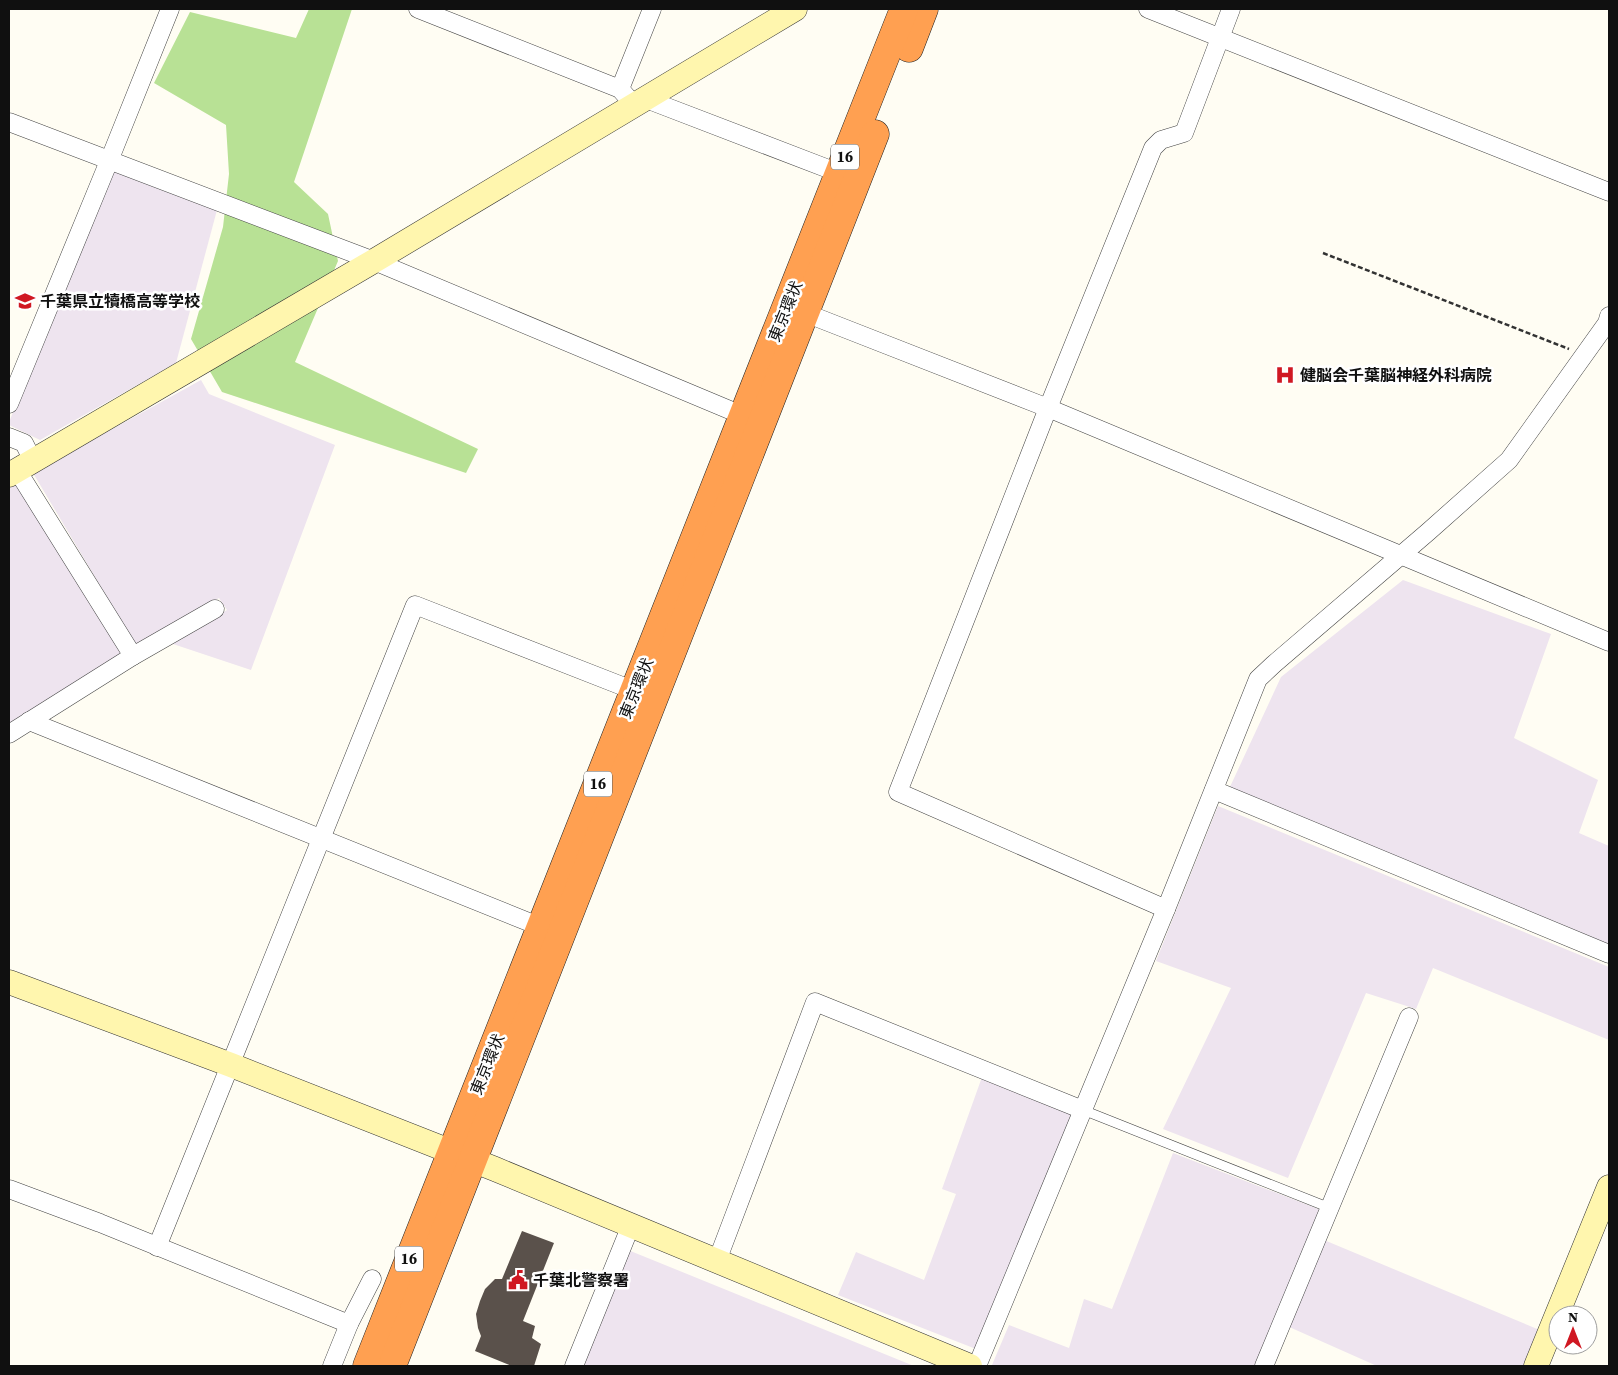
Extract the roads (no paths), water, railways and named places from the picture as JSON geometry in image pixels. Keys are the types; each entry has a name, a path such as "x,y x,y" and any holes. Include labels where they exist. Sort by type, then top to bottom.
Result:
{"highway":[{"name":"東京環状","path":"392,1366 541,927 744,416 797,309 839,173 904,9"},
{"name":"東京環状","path":"367,1366 462,1156 631,754 797,309 924,9"}],"street":[{"path":"9,404 170,9"},
{"path":"418,9 634,98 839,173"},
{"path":"634,98 652,9"},
{"path":"20,468 374,261 634,98 795,9"},
{"path":"1148,9 1609,192"},
{"path":"1166,910 898,792 1048,408 1153,148 1160,140 1184,133 1231,9"},
{"path":"9,122 374,261 744,416"},
{"path":"797,309 1048,408 1609,642"},
{"path":"978,1366 1166,910 1258,679 1509,460 1607,324 1609,316"},
{"path":"9,437 24,443 20,468 133,656"},
{"path":"158,1247 415,605 635,691"},
{"path":"9,734 133,656 215,609"},
{"path":"30,721 541,927"},
{"path":"1214,790 1609,954"},
{"path":"9,982 231,1065 462,1156 970,1366"},
{"path":"717,1261 815,1002 1083,1110"},
{"path":"1264,1366 1409,1017"},
{"path":"1536,1366 1609,1188"},
{"path":"9,1189 100,1223 349,1324"},
{"path":"574,1366 631,1225"},
{"path":"332,1366 349,1324 372,1279"}],"lane":[{"path":"1083,1110 1330,1208"}],"place":[{"name":"千葉県立犢橋高等学校","path":"25,301"},
{"name":"健脳会千葉脳神経外科病院","path":"1285,375"},
{"name":"千葉北警察署","path":"518,1280"}]}
